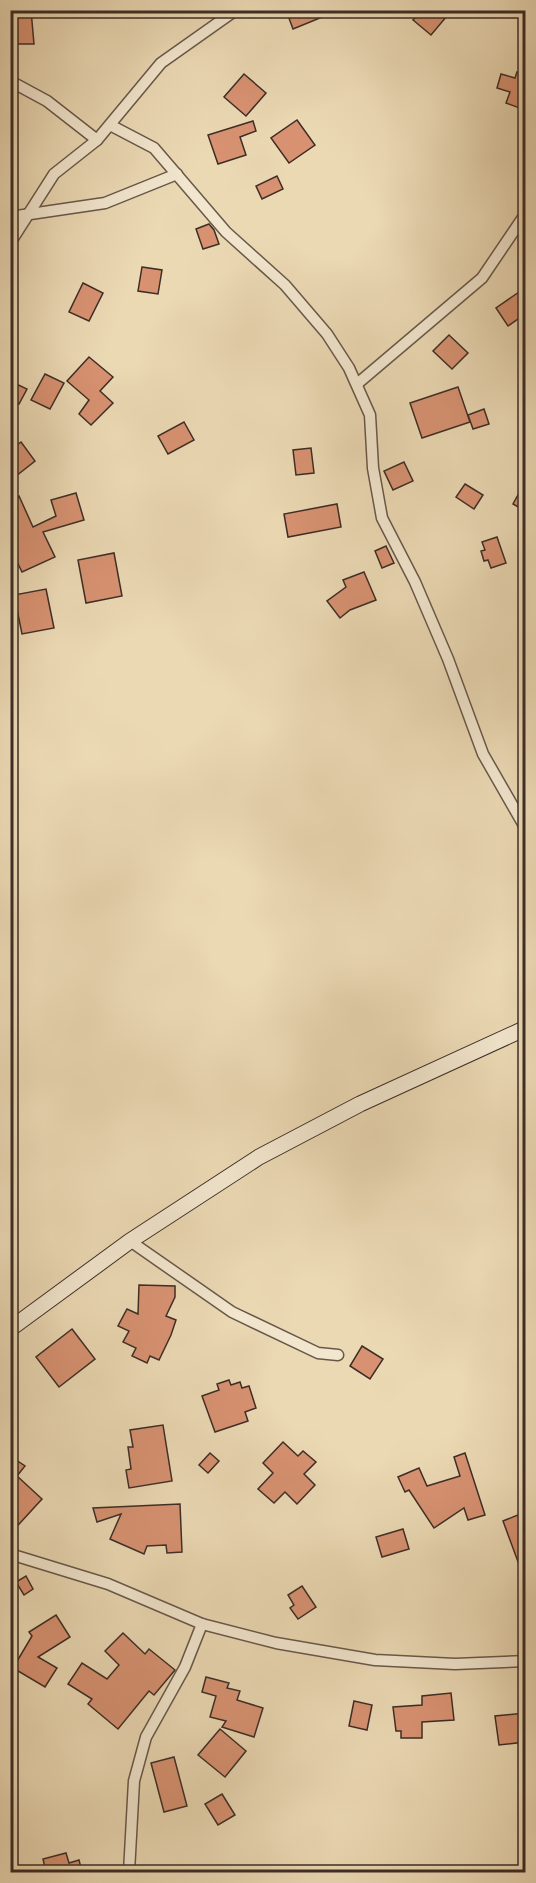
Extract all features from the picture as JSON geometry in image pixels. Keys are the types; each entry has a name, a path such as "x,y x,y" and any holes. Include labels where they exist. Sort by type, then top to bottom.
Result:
{"street":[{"path":"10,243 54,174 97,140 161,63 236,10"},
{"path":"10,81 47,101 97,140"},
{"path":"110,125 154,148 226,232 285,285 327,334 349,368 370,415 373,468 382,518 415,582 448,659 483,754 525,829"},
{"path":"10,217 105,203 177,174"},
{"path":"357,384 482,278 525,213"},
{"path":"10,1329 130,1241 259,1157 360,1104 525,1028"},
{"path":"130,1241 232,1312 318,1353 338,1355"},
{"path":"10,1554 108,1584 202,1624 276,1643 375,1660 454,1664 525,1661"},
{"path":"129,1872 134,1781 146,1737 185,1666 202,1624"}],"building":[{"path":"11,10 31,10 34,44 10,44 10,24 17,21"},
{"path":"286,10 337,10 337,11 293,29"},
{"path":"421,10 452,10 431,35 413,20"},
{"path":"517,72 525,75 525,110 506,103 510,92 497,88 501,74 515,78"},
{"path":"244,74 266,93 246,116 224,97"},
{"path":"297,120 315,145 289,163 271,138"},
{"path":"253,121 256,131 240,137 246,155 218,164 208,135"},
{"path":"277,176 283,189 262,199 256,186"},
{"path":"209,224 219,244 203,249 196,229"},
{"path":"142,267 162,270 158,294 138,291"},
{"path":"83,283 103,293 89,321 69,312"},
{"path":"519,292 525,301 525,314 508,326 496,308"},
{"path":"449,335 468,353 452,369 433,351"},
{"path":"89,357 113,377 100,391 113,403 91,425 79,414 89,400 67,381"},
{"path":"45,374 64,383 50,409 31,400"},
{"path":"10,381 27,389 19,404 10,400"},
{"path":"458,387 470,422 422,438 410,403"},
{"path":"484,409 489,424 473,429 468,415"},
{"path":"184,422 194,440 168,454 158,436"},
{"path":"21,442 35,461 16,476 10,469 10,450"},
{"path":"311,448 314,473 296,475 293,450"},
{"path":"404,462 413,481 393,490 384,471"},
{"path":"525,482 525,511 513,504"},
{"path":"465,484 483,495 474,509 456,497"},
{"path":"76,493 84,520 43,532 55,557 22,572 10,547 10,500 19,496 33,527 56,516 51,500"},
{"path":"337,504 341,527 288,537 284,514"},
{"path":"497,537 506,563 491,568 488,560 484,561 481,551 485,550 482,542"},
{"path":"386,546 394,563 382,568 375,551"},
{"path":"114,553 122,596 86,603 78,560"},
{"path":"364,572 376,600 350,610 340,618 327,601 346,587 343,580"},
{"path":"46,589 54,628 22,634 14,595"},
{"path":"139,1285 175,1286 175,1297 166,1316 176,1320 171,1335 159,1360 150,1356 147,1363 132,1356 136,1348 123,1342 129,1331 118,1326 127,1309 138,1314"},
{"path":"72,1329 95,1359 59,1387 36,1357"},
{"path":"362,1346 383,1359 370,1379 350,1366"},
{"path":"229,1380 231,1385 240,1382 242,1388 249,1386 256,1408 245,1412 248,1421 215,1432 202,1396 219,1390 217,1384"},
{"path":"163,1425 172,1481 129,1488 126,1470 131,1469 128,1447 133,1447 130,1430"},
{"path":"283,1442 298,1456 303,1451 316,1462 304,1474 315,1485 297,1504 285,1492 274,1503 258,1489 273,1473 263,1463"},
{"path":"210,1453 219,1461 208,1473 199,1465"},
{"path":"465,1453 485,1515 468,1520 464,1508 434,1528 409,1490 405,1492 398,1477 419,1468 427,1486 460,1476 454,1457"},
{"path":"10,1456 25,1466 17,1476 42,1499 10,1534"},
{"path":"180,1504 182,1552 167,1553 166,1545 147,1546 144,1554 110,1539 121,1514 97,1522 93,1508"},
{"path":"525,1512 525,1577 524,1578 503,1521"},
{"path":"403,1529 409,1549 382,1557 376,1537"},
{"path":"26,1576 33,1589 24,1595 16,1582"},
{"path":"302,1586 316,1607 298,1619 290,1608 294,1605 288,1595"},
{"path":"56,1615 70,1637 38,1657 57,1668 45,1687 13,1668 32,1636 29,1632"},
{"path":"123,1633 145,1654 149,1649 175,1670 154,1695 149,1691 118,1729 88,1704 92,1699 68,1684 82,1663 107,1679 119,1665 105,1651"},
{"path":"206,1677 229,1683 227,1688 240,1691 237,1700 263,1708 254,1737 222,1727 226,1721 210,1717 216,1696 202,1692"},
{"path":"451,1693 454,1720 422,1722 422,1738 401,1738 401,1731 396,1731 393,1707 422,1705 422,1696"},
{"path":"354,1701 372,1705 367,1730 349,1726"},
{"path":"525,1713 525,1742 499,1745 495,1716"},
{"path":"220,1729 246,1751 225,1777 198,1755"},
{"path":"174,1757 187,1806 164,1812 151,1763"},
{"path":"222,1794 235,1815 218,1825 205,1804"},
{"path":"66,1853 69,1863 79,1860 82,1872 46,1872 43,1859"}]}
